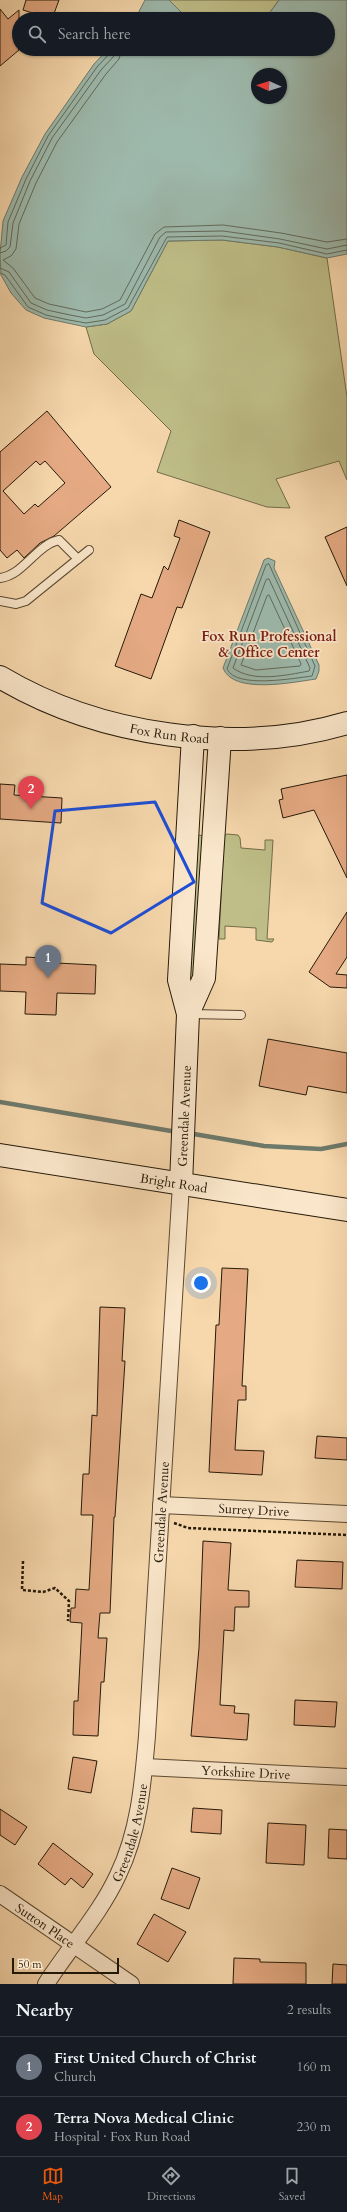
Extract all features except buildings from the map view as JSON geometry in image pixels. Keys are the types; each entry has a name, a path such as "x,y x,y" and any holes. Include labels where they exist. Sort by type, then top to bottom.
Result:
{"street":[{"name":"Fox Run Road","path":"0,677 45,700 87,716 128,727 193,736 220,738 297,733 347,723"},
{"name":"Greendale Avenue","path":"46,1984 108,1894 127,1854 139,1807 145,1766 185,1116 188,1014 179,980 193,736"},
{"name":"Greendale Avenue","path":"188,1014 204,978 220,738"},
{"name":"Bright Road","path":"0,1155 347,1210"},
{"name":"Surrey Drive","path":"161,1505 347,1514"},
{"name":"Yorkshire Drive","path":"145,1766 347,1777"},
{"name":"Sutton Place","path":"0,1894 131,1984"}],"lane":[{"path":"0,578 6,577 18,569 48,542 59,540 78,559"},
{"path":"0,602 16,604 26,601 89,550"},
{"path":"188,1014 241,1015"}],"path":[{"path":"172,1522 188,1528 347,1535"},
{"path":"23,1561 22,1590 43,1592 55,1588 69,1601 68,1621"}],"highlighted area":[{"path":"155,802 194,882 111,933 42,903 55,811"}],"shaded area":[{"path":"169,0 279,0 270,12 181,12"},
{"path":"222,240 278,247 327,258 347,397 347,480 339,461 276,479 290,508 267,507 157,472 171,431 94,354 86,327 107,324 131,311 168,241"},
{"path":"193,834 204,836 197,979 189,983"},
{"path":"227,834 238,835 240,838 241,848 265,850 265,840 273,840 267,939 274,939 272,942 256,940 256,928 225,926 225,939 219,939 224,836"}],"water":[{"path":"145,0 169,0 181,12 139,12"},
{"path":"279,0 347,0 347,254 327,258 278,247 222,240 168,241 131,311 107,324 86,327 44,318 26,310 11,293 1,275 0,254 3,221 22,177 45,134 94,64 101,56 335,56 335,12 270,12"},
{"path":"268,558 275,561 274,568 319,665 319,671 316,679 280,684 251,684 239,682 229,676 223,668 264,560"}],"waterway":[{"path":"0,1102 177,1132"},
{"path":"188,1133 264,1146 321,1149 347,1144"}],"place":[{"name":"Terra Nova Medical Clinic","path":"31,809"},
{"name":"First United Church of Christ","path":"48,978"}],"district":[{"name":"Fox Run Professional & Office Center","path":"269,644"}]}
